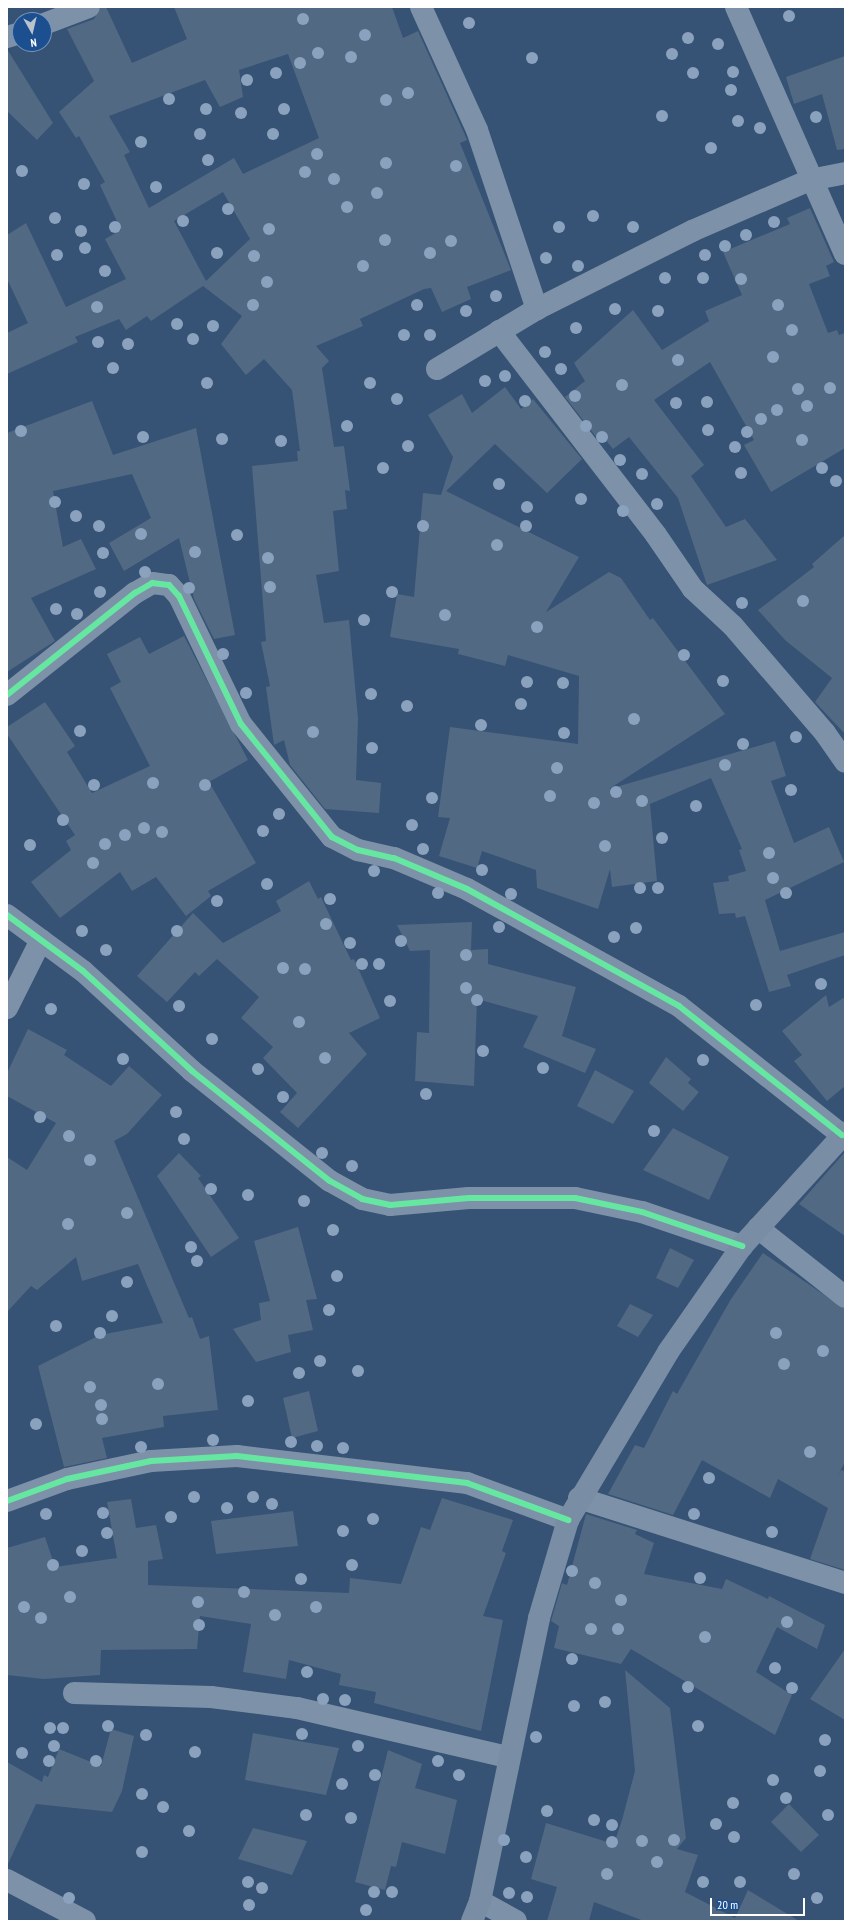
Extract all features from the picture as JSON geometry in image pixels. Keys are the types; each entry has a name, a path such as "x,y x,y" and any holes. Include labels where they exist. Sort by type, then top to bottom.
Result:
{"main road":[{"path":"472,1921 480,1901 507,1757 539,1618 568,1520 579,1498 668,1352 742,1246 843,1134"}],"street":[{"path":"52,21 89,7"},
{"path":"421,7 477,130 537,309"},
{"path":"736,7 810,180 845,254"},
{"path":"436,369 537,309 692,231 810,180 845,173"},
{"path":"499,331 656,535 693,589 733,626 825,733 845,762"},
{"path":"7,695 135,593 152,583 169,585 179,596 241,724 332,837 358,850 394,858 467,889 679,1006 843,1134"},
{"path":"7,915 83,971 192,1071 330,1181 362,1199 390,1205 468,1198 575,1198 642,1212 742,1246"},
{"path":"7,1008 41,940"},
{"path":"758,1228 845,1297"},
{"path":"7,1500 67,1479 150,1461 237,1456 467,1483 568,1520"},
{"path":"579,1498 845,1583"},
{"path":"74,1693 211,1697 297,1708 507,1757"},
{"path":"7,1880 85,1921"},
{"path":"480,1901 516,1921"}],"building":[{"path":"101,7 106,7 132,63 187,39 174,7 392,7 403,38 418,31 467,140 460,143 511,270 467,287 471,299 442,312 431,288 424,289 360,319 363,326 316,346 329,361 322,368 334,447 344,446 350,491 345,490 347,509 333,511 339,571 316,575 324,623 349,620 358,719 356,780 381,783 379,813 325,809 290,765 284,740 274,745 266,687 270,686 261,642 266,641 252,466 298,461 297,451 300,451 292,390 264,359 246,375 221,344 242,316 203,286 151,321 147,316 126,330 119,319 75,337 78,342 7,374 7,333 28,323 7,279 7,235 26,223 66,307 126,279 105,239 121,230 100,185 105,182 79,136 76,138 59,112 94,81 67,29 94,19","holes":["288,54 319,138 243,174 234,158 149,208 124,155 130,152 109,116 205,80 220,107 243,97 239,70","223,192 250,239 206,281 174,221"]},
{"path":"7,49 53,123 37,140 7,111"},
{"path":"845,56 845,149 837,150 822,94 794,104 786,77"},
{"path":"810,208 834,262 826,266 830,276 809,284 828,333 837,330 839,335 845,333 845,448 771,492 744,445 754,440 710,362 654,400 704,465 691,476 726,527 745,519 777,560 707,585 678,498 629,437 613,449 604,438 600,442 565,397 585,381 574,363 633,310 662,350 709,321 705,311 742,295 723,252 790,224 787,218"},
{"path":"505,387 521,409 533,399 582,459 547,493 495,444 446,491 579,557 546,612 609,572 621,578 650,620 653,618 725,714 609,789 775,741 786,776 771,781 794,843 829,827 844,862 765,900 780,951 845,932 845,955 787,975 791,986 769,992 745,916 736,918 735,913 719,914 713,883 729,881 728,876 746,871 739,850 742,849 711,778 650,804 657,881 612,887 610,869 598,909 537,888 536,870 482,851 477,868 439,856 450,818 438,817 450,727 578,744 579,676 508,655 505,666 458,654 459,649 390,637 397,594 414,597 423,493 441,495 453,457 428,415 462,394 472,413"},
{"path":"92,401 113,455 196,428 235,635 214,639 194,599 179,538 124,571 109,543 151,518 132,474 53,491 63,547 81,539 96,569 31,598 55,641 7,672 7,433"},
{"path":"845,535 845,734 815,702 832,678 785,640 758,610 814,567 812,564"},
{"path":"184,636 248,760 209,782 256,863 208,891 211,896 186,916 156,877 132,891 120,872 60,918 31,882 71,850 66,841 75,835 7,734 7,727 45,702 75,746 67,752 92,793 150,766 110,688 121,682 107,654 140,637 149,654"},
{"path":"309,881 318,899 321,897 351,960 354,959 380,1018 349,1033 367,1054 298,1128 280,1112 297,1093 263,1058 273,1047 241,1018 259,997 217,959 199,976 195,972 167,1002 137,976 193,913 223,943 281,911 276,901"},
{"path":"472,922 471,950 488,949 488,964 576,987 562,1036 596,1049 585,1073 523,1047 538,1016 477,999 474,1086 415,1081 417,1032 429,1033 430,950 410,951 397,925"},
{"path":"826,995 829,1007 845,997 845,1086 827,1101 794,1061 802,1055 782,1031"},
{"path":"28,1029 67,1050 64,1055 111,1086 129,1066 162,1095 127,1134 114,1141 189,1318 192,1317 200,1339 209,1336 218,1410 163,1416 164,1427 102,1438 107,1458 64,1467 38,1366 100,1335 163,1323 138,1264 82,1281 76,1257 37,1290 31,1286 7,1312 7,1157 27,1170 56,1123 7,1096 7,1073"},
{"path":"666,1057 691,1079 688,1083 699,1092 683,1111 649,1083"},
{"path":"595,1070 634,1091 613,1124 577,1106"},
{"path":"673,1128 729,1157 709,1200 643,1170"},
{"path":"845,1152 845,1236 799,1204"},
{"path":"179,1153 201,1176 198,1178 239,1238 211,1257 157,1176"},
{"path":"298,1227 317,1299 306,1300 313,1330 288,1335 291,1352 256,1362 233,1329 261,1320 259,1303 270,1301 254,1241"},
{"path":"670,1248 694,1260 678,1288 656,1278"},
{"path":"763,1253 845,1309 845,1462 836,1479 841,1470 845,1471 845,1570 810,1559 828,1508 778,1479 770,1498 702,1460 673,1515 608,1494 635,1445 644,1448 673,1391 677,1394 731,1299"},
{"path":"630,1304 653,1315 638,1337 617,1326"},
{"path":"309,1391 318,1431 292,1438 283,1398"},
{"path":"442,1498 513,1520 502,1551 506,1553 483,1616 503,1620 481,1731 374,1703 376,1692 339,1685 341,1674 289,1660 286,1679 243,1672 251,1624 200,1616 197,1649 101,1650 100,1675 44,1679 7,1675 7,1548 45,1537 55,1567 117,1558 107,1502 131,1499 136,1528 156,1525 163,1559 148,1561 148,1585 349,1593 350,1578 401,1584 421,1527 430,1530"},
{"path":"293,1511 298,1546 216,1554 211,1521"},
{"path":"586,1514 637,1530 635,1534 654,1543 644,1574 722,1589 726,1579 768,1599 769,1596 825,1625 817,1649 777,1627 756,1672 792,1695 775,1735 631,1649 621,1664 554,1648 559,1626 551,1621 562,1583 567,1585"},
{"path":"845,1649 845,1720 810,1699"},
{"path":"625,1670 670,1708 686,1838 677,1849 698,1855 685,1892 735,1918 748,1890 799,1921 644,1921 594,1902 589,1921 547,1921 557,1887 531,1879 546,1823 614,1844 622,1820 635,1771"},
{"path":"111,1729 134,1736 122,1791 112,1812 36,1804 7,1866 7,1762 42,1782 44,1775 48,1777 59,1749 101,1766"},
{"path":"253,1733 339,1748 326,1795 245,1780"},
{"path":"388,1750 422,1764 415,1788 457,1800 445,1854 402,1842 396,1867 391,1866 385,1890 355,1882"},
{"path":"789,1804 819,1835 801,1852 771,1822"},
{"path":"253,1828 307,1841 292,1875 238,1859"}],"cycle path":[{"path":"7,695 135,593 152,583 169,585 179,596 241,724 332,837 358,850 394,858 467,889 679,1006 842,1135"},
{"path":"7,915 83,971 192,1071 330,1181 362,1199 390,1205 469,1198 575,1198 642,1212 742,1246"},
{"path":"7,1501 67,1479 151,1461 237,1456 467,1483 568,1520"}]}
